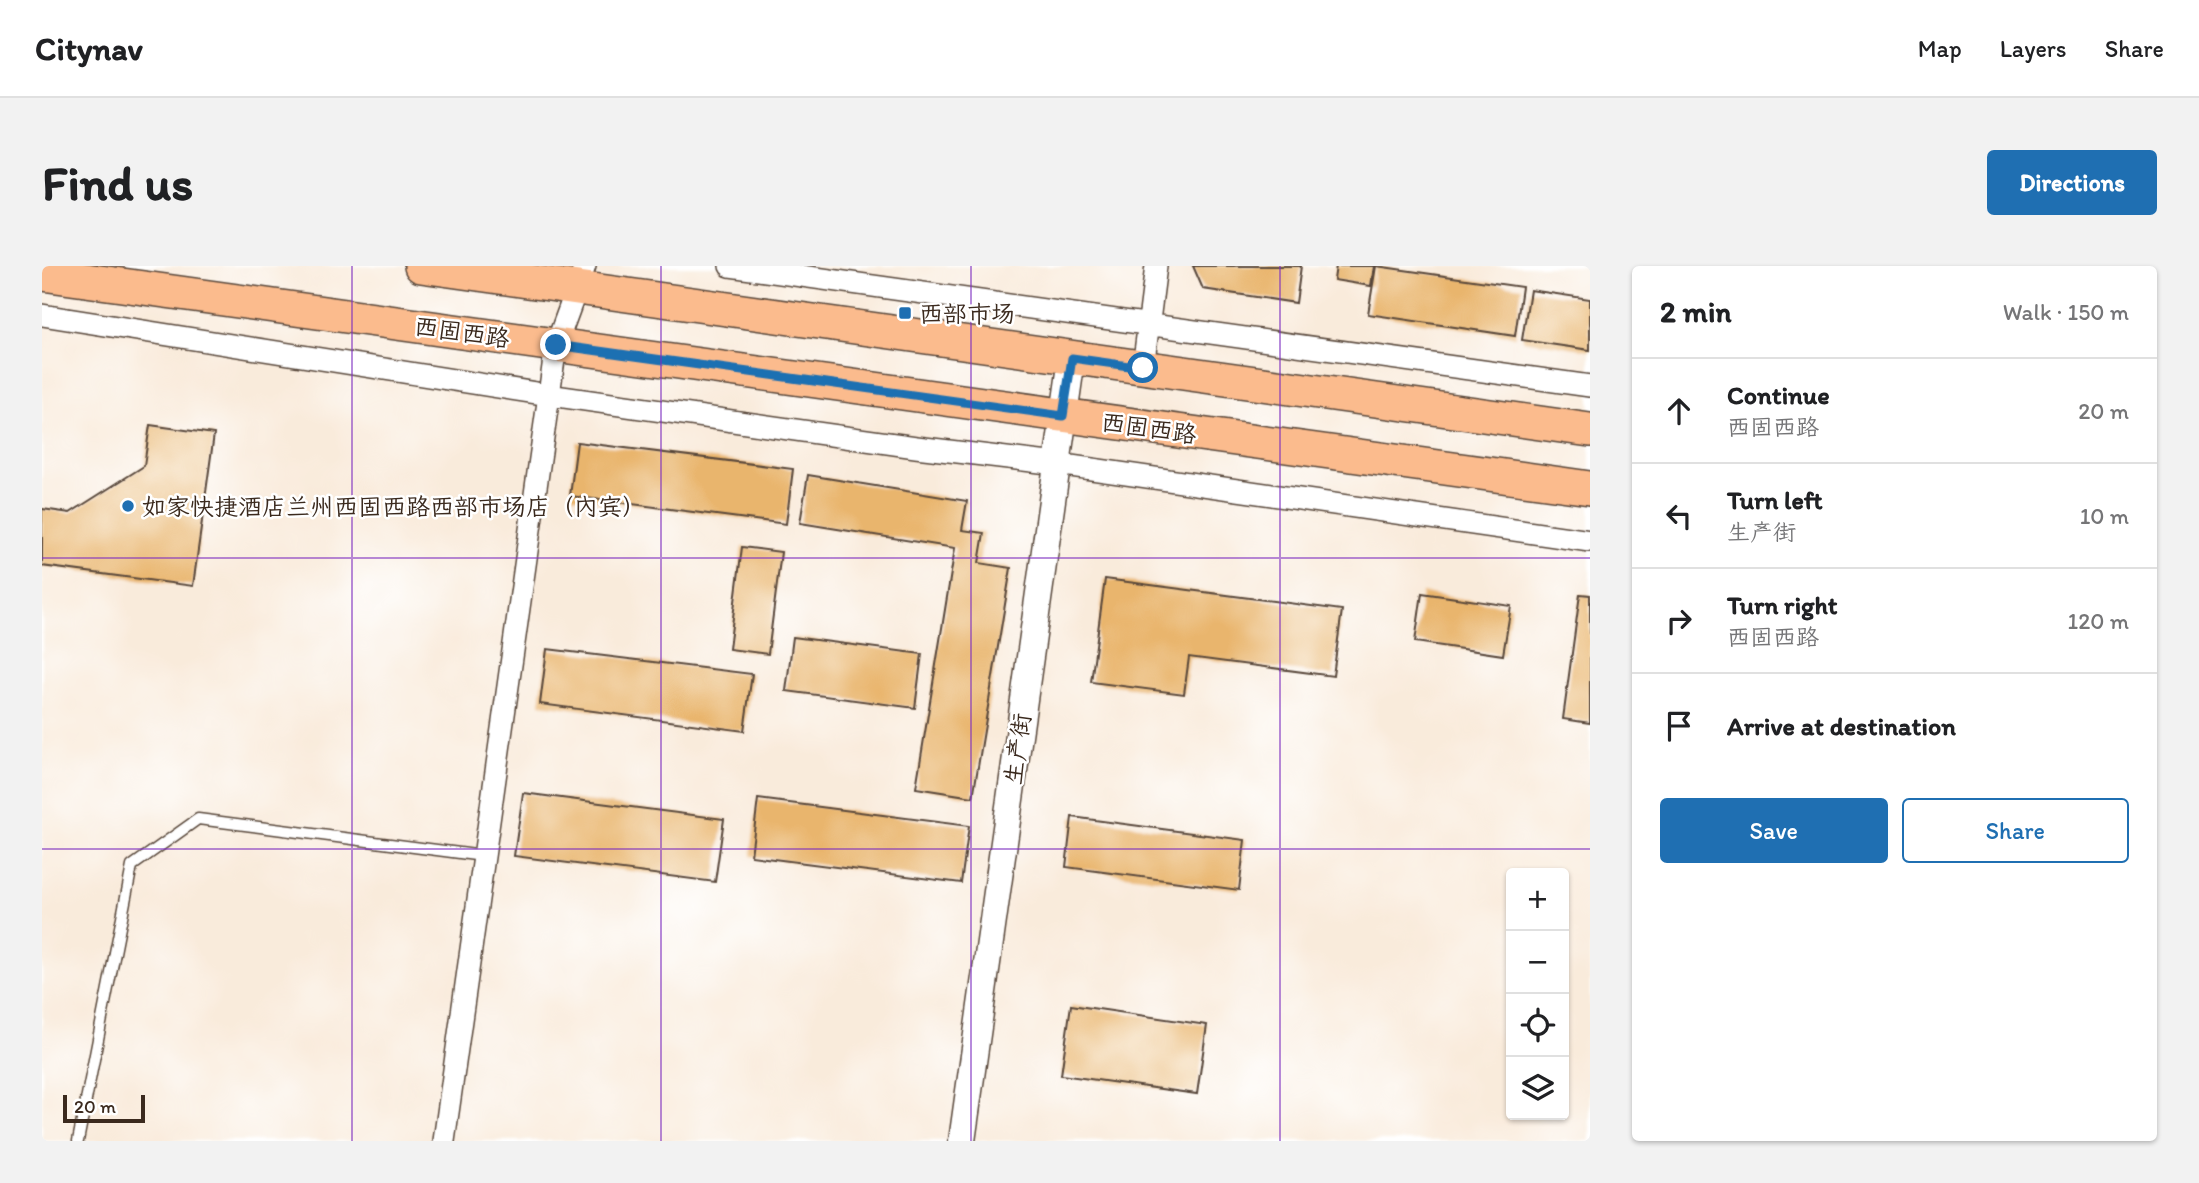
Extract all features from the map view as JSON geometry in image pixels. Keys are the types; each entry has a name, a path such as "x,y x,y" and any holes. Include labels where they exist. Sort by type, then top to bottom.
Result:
{"main road":[{"path":"421,266 581,277 1072,358 1590,430"},
{"name":"西固西路","path":"42,274 1590,488"}],"street":[{"path":"730,266 1590,386"},
{"path":"1143,368 1156,266"},
{"path":"444,1141 556,345 581,277"},
{"path":"42,315 549,395 916,447 1057,464 1590,541"},
{"name":"生产街","path":"962,1141 1072,358"}],"lane":[{"path":"78,1141 132,866 198,820 483,856"}],"building":[{"path":"1193,266 1301,266 1296,303 1203,289"},
{"path":"1336,266 1374,266 1371,286 1334,280"},
{"path":"1376,266 1522,287 1515,336 1368,314"},
{"path":"1530,290 1590,299 1590,350 1522,340"},
{"path":"150,425 214,434 193,586 42,566 42,509 70,513 144,466"},
{"path":"577,442 793,469 786,524 570,496"},
{"path":"808,475 967,501 962,530 984,533 979,563 1011,568 973,797 916,788 955,548 800,523"},
{"path":"742,547 781,552 768,654 729,649"},
{"path":"1105,579 1342,610 1333,676 1189,657 1184,694 1091,682"},
{"path":"1422,593 1511,606 1503,655 1415,642"},
{"path":"1580,594 1590,595 1590,723 1563,719"},
{"path":"793,637 922,654 915,708 786,691"},
{"path":"547,649 752,674 744,731 540,704"},
{"path":"523,793 724,819 715,882 514,856"},
{"path":"758,799 969,826 961,883 751,856"},
{"path":"1072,817 1245,840 1239,890 1066,867"},
{"path":"1071,1005 1207,1025 1197,1094 1061,1075"}],"place":[{"name":"西部市场","path":"905,313"},
{"name":"如家快捷酒店兰州西固西路西部市场店（内宾）","path":"128,506"}],"route":[{"path":"556,345 1063,416 1072,358 1143,368"}]}
